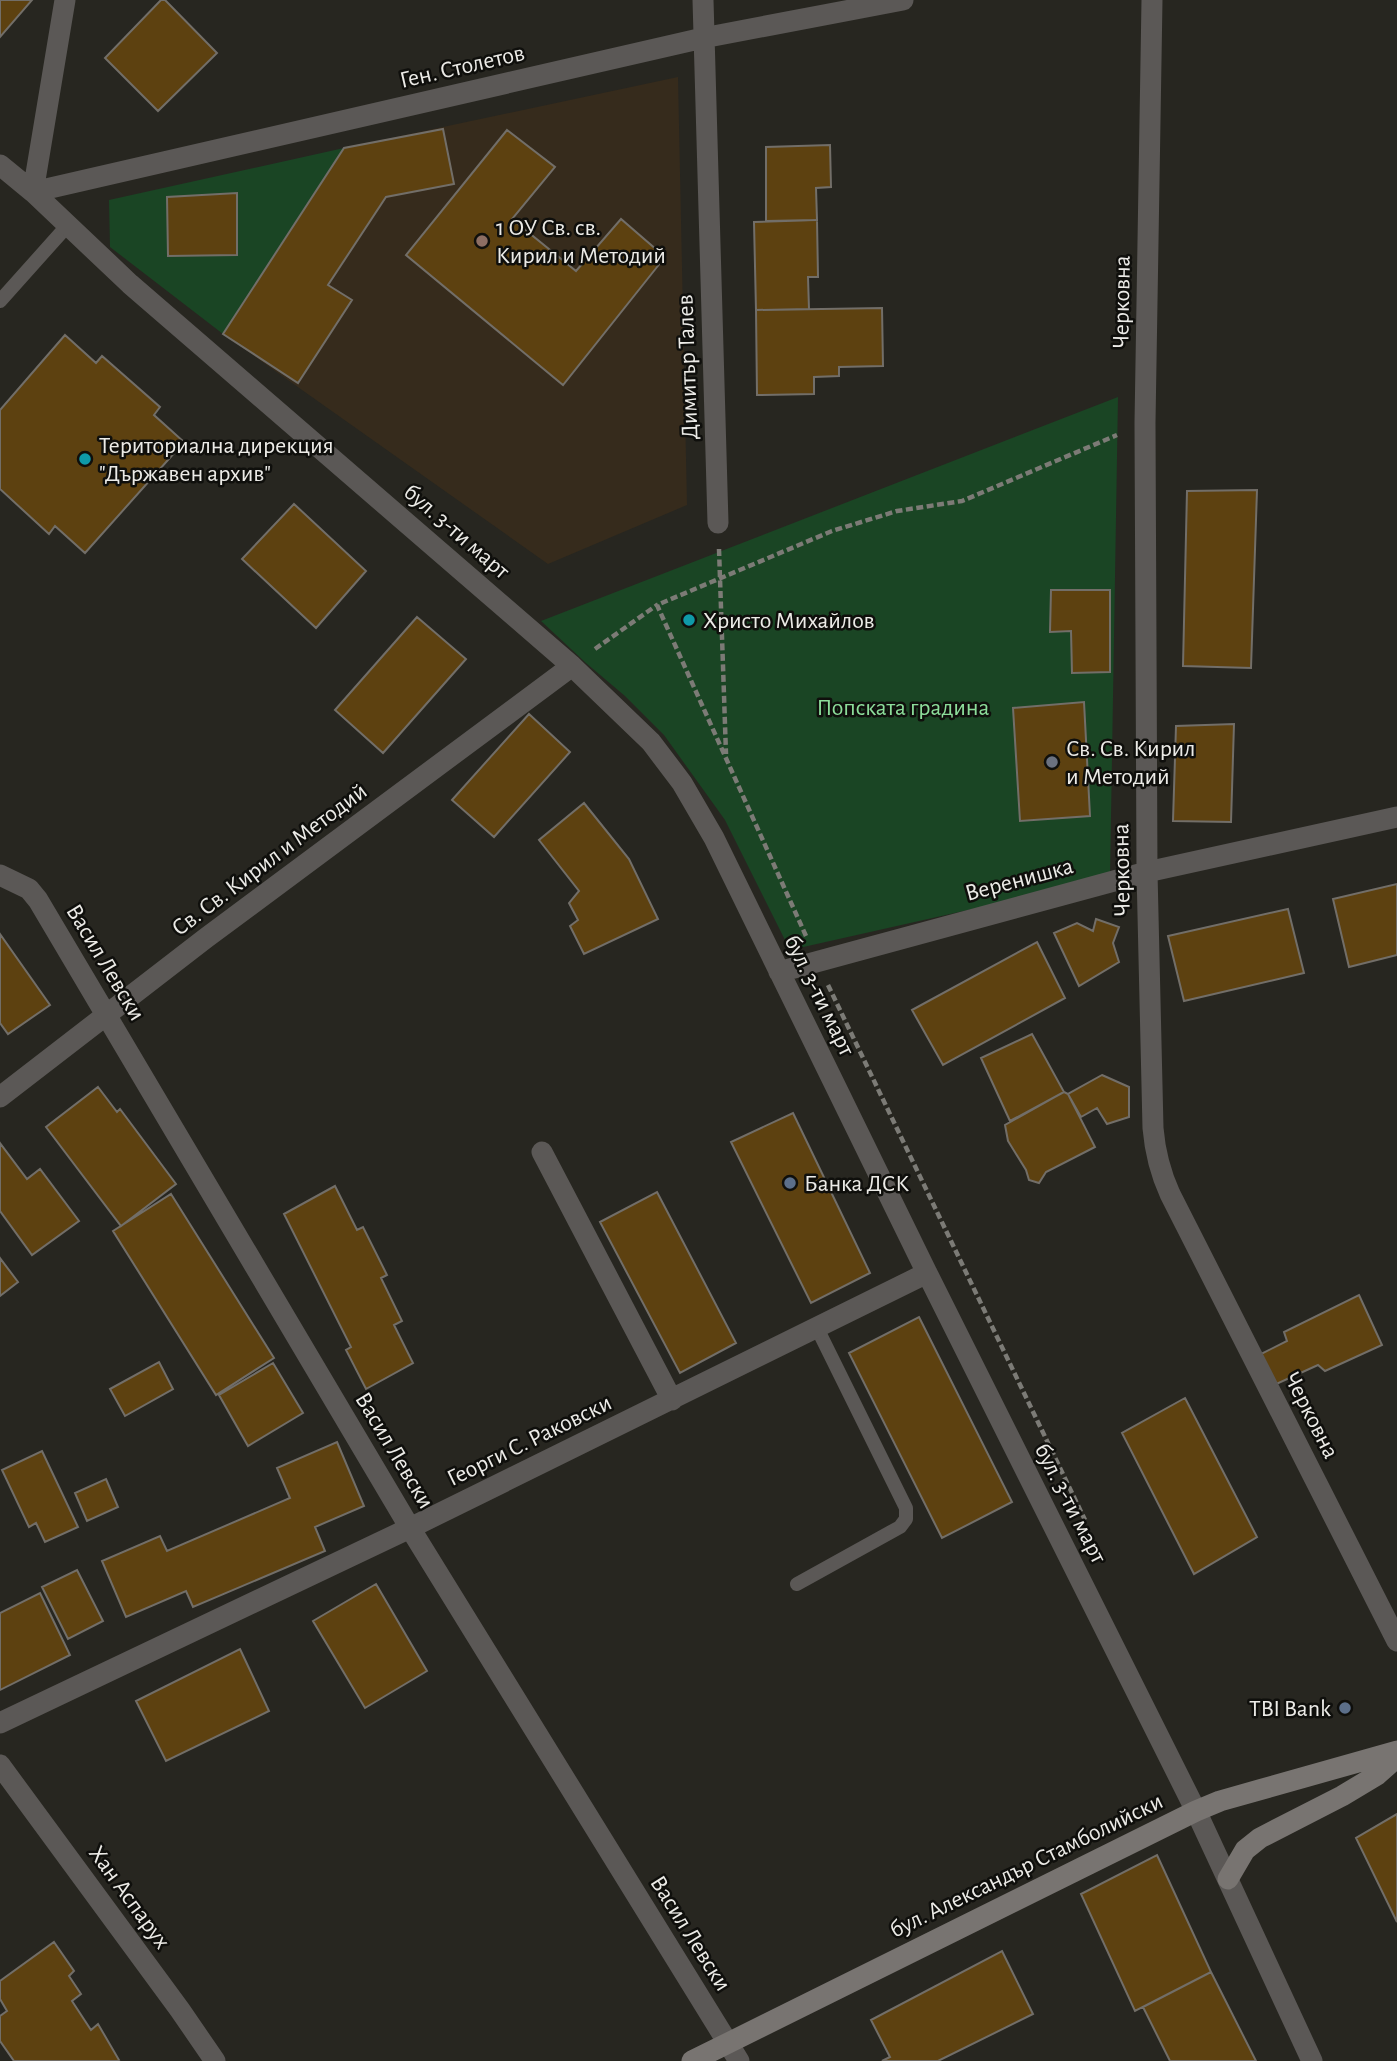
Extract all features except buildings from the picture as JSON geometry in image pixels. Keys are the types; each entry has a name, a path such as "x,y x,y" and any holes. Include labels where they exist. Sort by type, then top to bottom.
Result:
{"main road":[{"name":"бул. Александър Стамболийски","path":"692,2061 1196,1811 1220,1801 1397,1751"},
{"path":"1228,1879 1245,1850 1260,1838 1342,1796 1377,1775 1397,1757"}],"street":[{"path":"33,192 65,0"},
{"name":"Димитър Талев","path":"703,0 718,523"},
{"name":"Ген. Столетов","path":"33,192 703,38 904,0"},
{"name":"Черковна","path":"1152,0 1145,423 1147,872 1155,1153 1162,1175 1397,1641"},
{"name":"бул. 3-ти март","path":"0,165 33,192 130,284 572,666 651,742 682,783 714,838 927,1273 1196,1811 1312,2061"},
{"name":"Св. Св. Кирил и Методий","path":"0,1097 106,1014 572,666"},
{"name":"Веренишка","path":"779,972 1147,872 1397,817"},
{"name":"Васил Левски","path":"0,875 29,889 38,900 410,1528 739,2061"},
{"path":"542,1152 671,1400"},
{"name":"Георги С. Раковски","path":"0,1723 410,1528 927,1273"},
{"name":"Хан Аспарух","path":"0,1765 215,2061"}],"lane":[{"path":"0,301 68,225"},
{"path":"797,1584 900,1527 906,1518 906,1508 817,1328"}],"path":[{"path":"572,666 657,605 720,578 832,531 897,511 962,501 1145,423"},
{"path":"718,523 726,758"},
{"path":"657,605 817,961 1087,1525"}],"shaded area":[{"name":"1 ОУ Св. св. Кирил и Методий","path":"678,77 687,505 548,564 223,334 344,148"}],"green space":[{"path":"344,148 223,334 110,247 109,200"},
{"name":"Попската градина","path":"1118,397 1110,878 790,950 725,820 664,735 541,621"}],"place":[{"name":"1 ОУ Св. св. Кирил и Методий","path":"482,241"},
{"name":"Териториална дирекция \"Държавен архив\"","path":"85,459"},
{"name":"Христо Михайлов","path":"689,620"},
{"name":"Св. Св. Кирил и Методий","path":"1052,762"},
{"name":"Банка ДСК","path":"790,1183"},
{"name":"TBI Bank","path":"1345,1708"}]}
